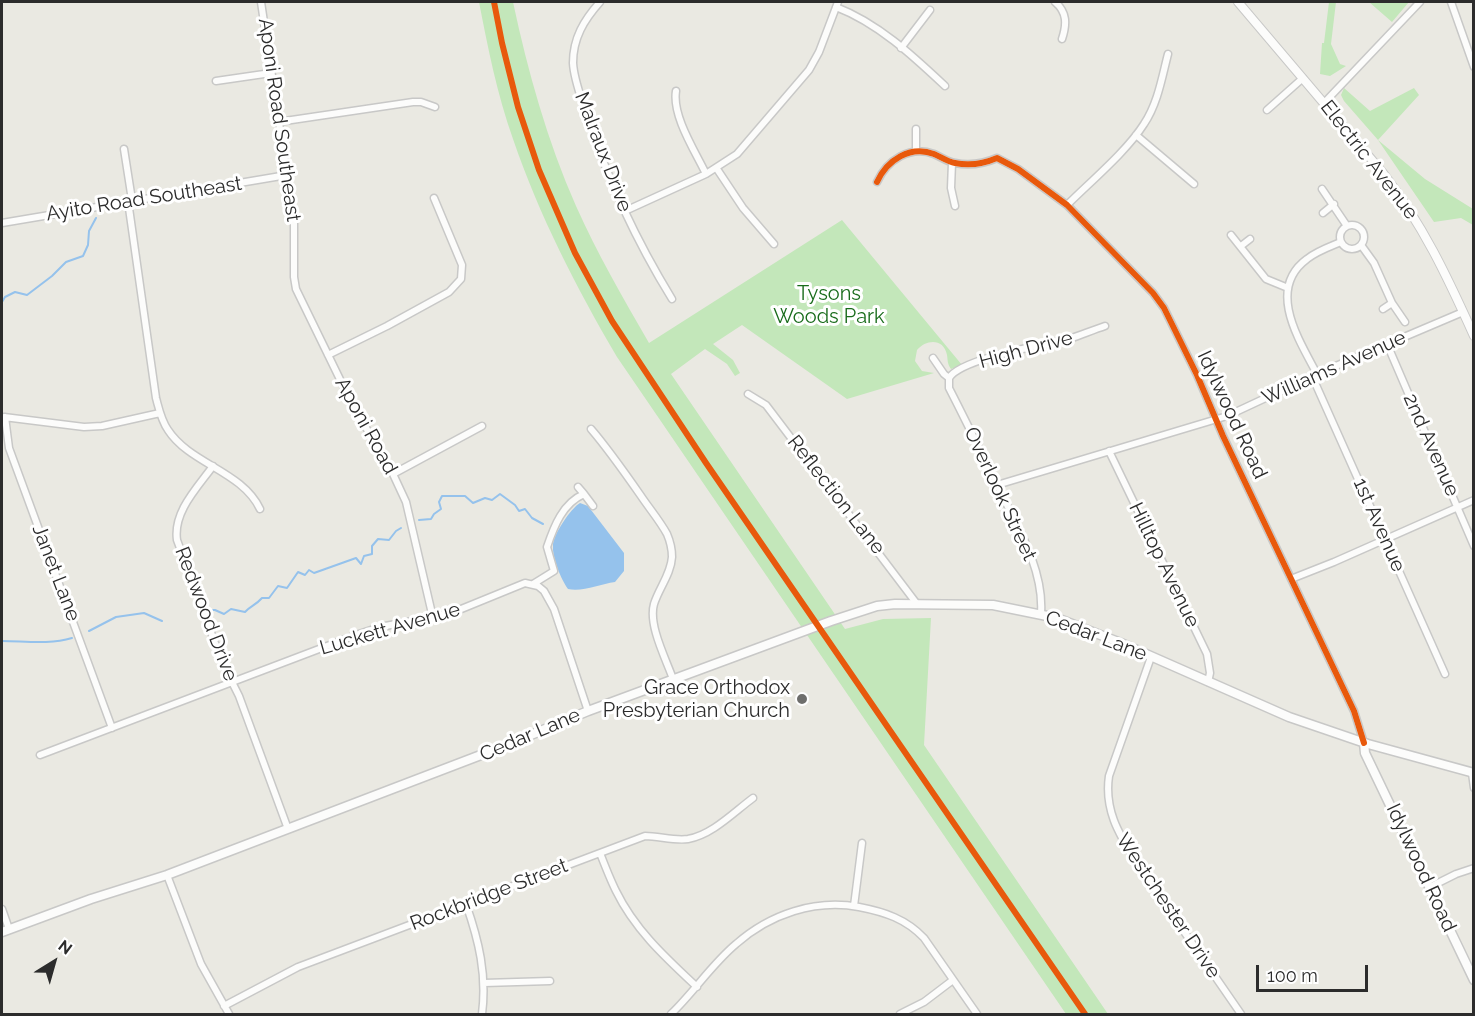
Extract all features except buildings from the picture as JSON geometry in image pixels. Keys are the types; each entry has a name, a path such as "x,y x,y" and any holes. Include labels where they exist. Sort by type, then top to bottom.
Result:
{"main road":[{"name":"Cedar Lane","path":"5,931 166,875 674,679 860,611 895,604 993,605 1041,613 1087,629 1289,717 1364,742 1473,773"},
{"name":"Idylwood Road","path":"1364,742 1365,753 1473,980"}],"street":[{"name":"Aponi Road Southeast","path":"261,2 296,238"},
{"name":"Malraux Drive","path":"600,2 579,31 574,51 574,71 599,149 625,211 672,299"},
{"path":"1055,2 1065,16 1065,30 1062,39"},
{"name":"Electric Avenue","path":"1238,2 1402,197 1432,246 1473,336"},
{"path":"1324,103 1420,2"},
{"path":"1451,2 1473,67"},
{"path":"625,211 717,169 734,157 800,82 819,52 837,4 864,20 901,48 945,86"},
{"path":"901,48 930,10"},
{"path":"1067,205 1144,124 1152,109 1168,54"},
{"path":"216,81 271,73"},
{"path":"1267,110 1303,78"},
{"path":"676,90 678,114 706,174"},
{"path":"278,122 413,102 435,107"},
{"path":"916,129 916,150"},
{"path":"1136,135 1194,184"},
{"path":"124,149 144,316 163,422 175,439 250,492 260,509"},
{"path":"878,182 889,164 902,155 916,150 932,153 952,163 951,188 956,206"},
{"name":"Idylwood Road","path":"952,163 984,164 997,159 1018,169 1067,205 1154,293 1178,335 1354,711 1364,742"},
{"path":"717,169 743,208 774,244"},
{"name":"Ayito Road Southeast","path":"2,223 287,176"},
{"path":"1322,189 1347,226"},
{"path":"328,355 449,292 461,279 463,269 458,252 434,198"},
{"path":"1323,213 1334,204"},
{"path":"1354,225 1362,231 1364,238 1361,245 1350,249 1341,242 1340,234 1347,226 1354,225"},
{"path":"1231,235 1266,279 1288,288 1296,269 1306,260 1341,242"},
{"name":"Aponi Road","path":"296,238 294,271 296,289 351,402 393,474 408,509 433,618"},
{"path":"1240,246 1250,239"},
{"path":"1361,245 1374,263 1392,303 1405,322"},
{"name":"1st Avenue","path":"1288,288 1288,312 1384,539 1445,674"},
{"path":"1383,309 1392,303"},
{"name":"Williams Avenue","path":"997,485 1216,420 1463,312"},
{"name":"High Drive","path":"949,378 956,371 982,361 1071,338 1105,326"},
{"name":"2nd Avenue","path":"1386,344 1473,546"},
{"path":"933,358 949,378"},
{"name":"Overlook Street","path":"949,378 949,388 1016,524 1039,578 1041,613"},
{"name":"Reflection Lane","path":"747,394 766,405 917,604"},
{"path":"3,417 84,427 102,426 160,412"},
{"name":"Janet Lane","path":"3,417 9,448 112,728"},
{"path":"393,474 482,426"},
{"path":"591,429 605,445 667,534 671,545 672,558 669,570 654,605 652,616 674,679"},
{"name":"Hilltop Avenue","path":"1109,451 1207,654 1208,682"},
{"name":"Redwood Drive","path":"213,466 180,514 176,531 177,540 203,614 239,696 288,829"},
{"path":"578,486 593,506"},
{"path":"584,494 575,498 565,508 547,547 554,571 535,585 544,591 554,609 588,711"},
{"path":"1291,579 1473,500"},
{"name":"Luckett Avenue","path":"40,755 380,627 448,614 525,583 535,585"},
{"name":"Westchester Drive","path":"1151,657 1109,776 1107,797 1110,811 1120,837 1136,862 1241,1014"},
{"path":"1473,773 1473,788"},
{"name":"Rockbridge Street","path":"224,1006 298,967 645,836 687,839 697,836 710,830 753,798"},
{"path":"854,906 862,843"},
{"path":"600,853 616,892 640,929 662,955 697,987"},
{"path":"1430,887 1473,868"},
{"path":"166,875 201,964 229,1014"},
{"path":"466,904 478,942 484,983 482,1014"},
{"path":"671,1014 734,945 768,921 813,906 854,906 893,916 915,928 977,1014"},
{"path":"2,909 5,931"},
{"path":"900,1014 924,1002 953,980"},
{"path":"484,983 550,981"}],"green space":[{"name":"Tysons Woods Park","path":"479,2 513,2 539,106 556,156 584,224 649,343 842,220 962,365 951,369 945,349 939,343 930,342 917,350 915,361 922,371 934,373 847,399 742,325 713,344 733,360 740,373 735,376 727,364 705,349 671,374 845,629 883,619 931,618 924,745 1108,1014 1066,1014 617,357 559,250 523,167 507,122 489,54"},
{"path":"1329,2 1336,2 1331,44 1340,64 1346,66 1330,76 1320,74 1322,43 1324,43"},
{"path":"1369,2 1409,2 1392,22"},
{"path":"1344,88 1370,111 1414,88 1419,95 1378,140 1344,101 1341,95"},
{"path":"1378,140 1425,179 1473,209 1473,225 1461,218 1434,222"}],"water":[{"path":"580,503 588,506 624,553 624,571 615,582 574,590 568,589 560,574 553,545 563,522"}],"waterway":[{"path":"2,302 5,297 15,292 27,295 66,262 83,256 88,245 89,231 96,218"},
{"path":"419,520 431,519 441,509 439,502 442,496 465,496 473,503 485,498 492,500 500,494 515,505 519,511 525,509 532,518 543,524"},
{"path":"210,610 224,614 231,609 245,612 262,598 269,598 278,586 287,588 298,572 305,575 309,570 314,573 356,558 361,564 364,556 372,554 372,546 378,539 389,540 401,528"},
{"path":"89,631 116,617 144,613 162,621"},
{"path":"2,641 46,642 72,638"}],"cycle path":[{"path":"494,2 518,107 539,170 575,253 612,321 706,463 1085,1014"},
{"path":"877,182 893,161 916,151 966,164 982,163 997,158 1018,169 1067,205 1153,293 1164,308 1197,375 1223,436 1354,711 1364,743"}],"place":[{"name":"Grace Orthodox Presbyterian Church","path":"802,699"}]}
